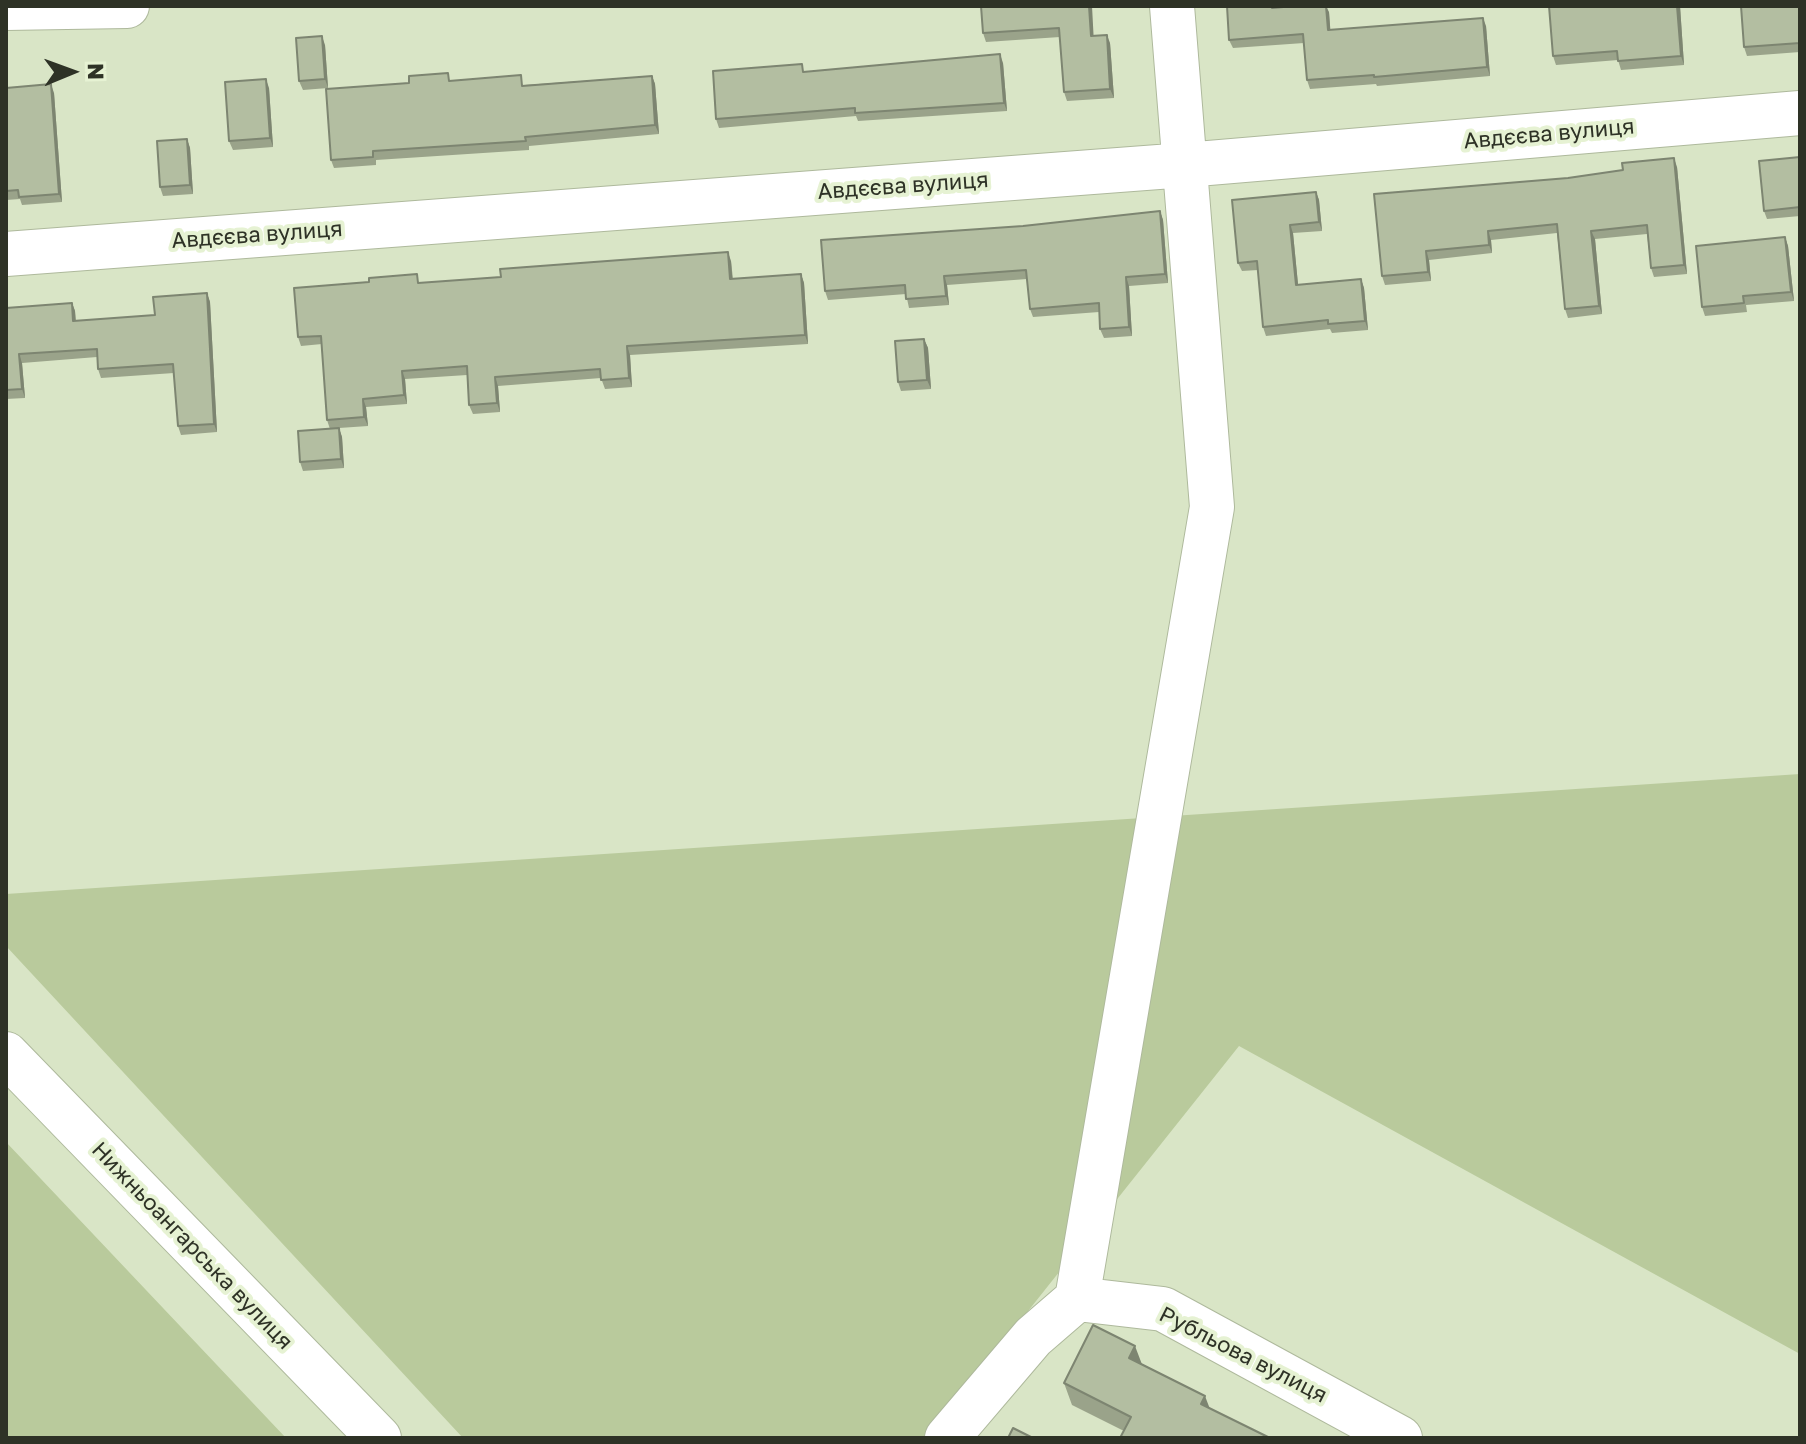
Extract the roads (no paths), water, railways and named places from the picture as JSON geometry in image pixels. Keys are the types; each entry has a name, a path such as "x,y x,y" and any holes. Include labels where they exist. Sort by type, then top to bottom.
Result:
{"street":[{"path":"6,8 127,6"},
{"path":"947,1438 1033,1337 1077,1299 1212,507 1172,6"},
{"name":"Авдєєва вулиця","path":"6,254 1185,165 1800,113"},
{"name":"Нижньоангарська вулиця","path":"6,1054 379,1438"},
{"name":"Рубльова вулиця","path":"1077,1299 1163,1309 1400,1438"}]}
